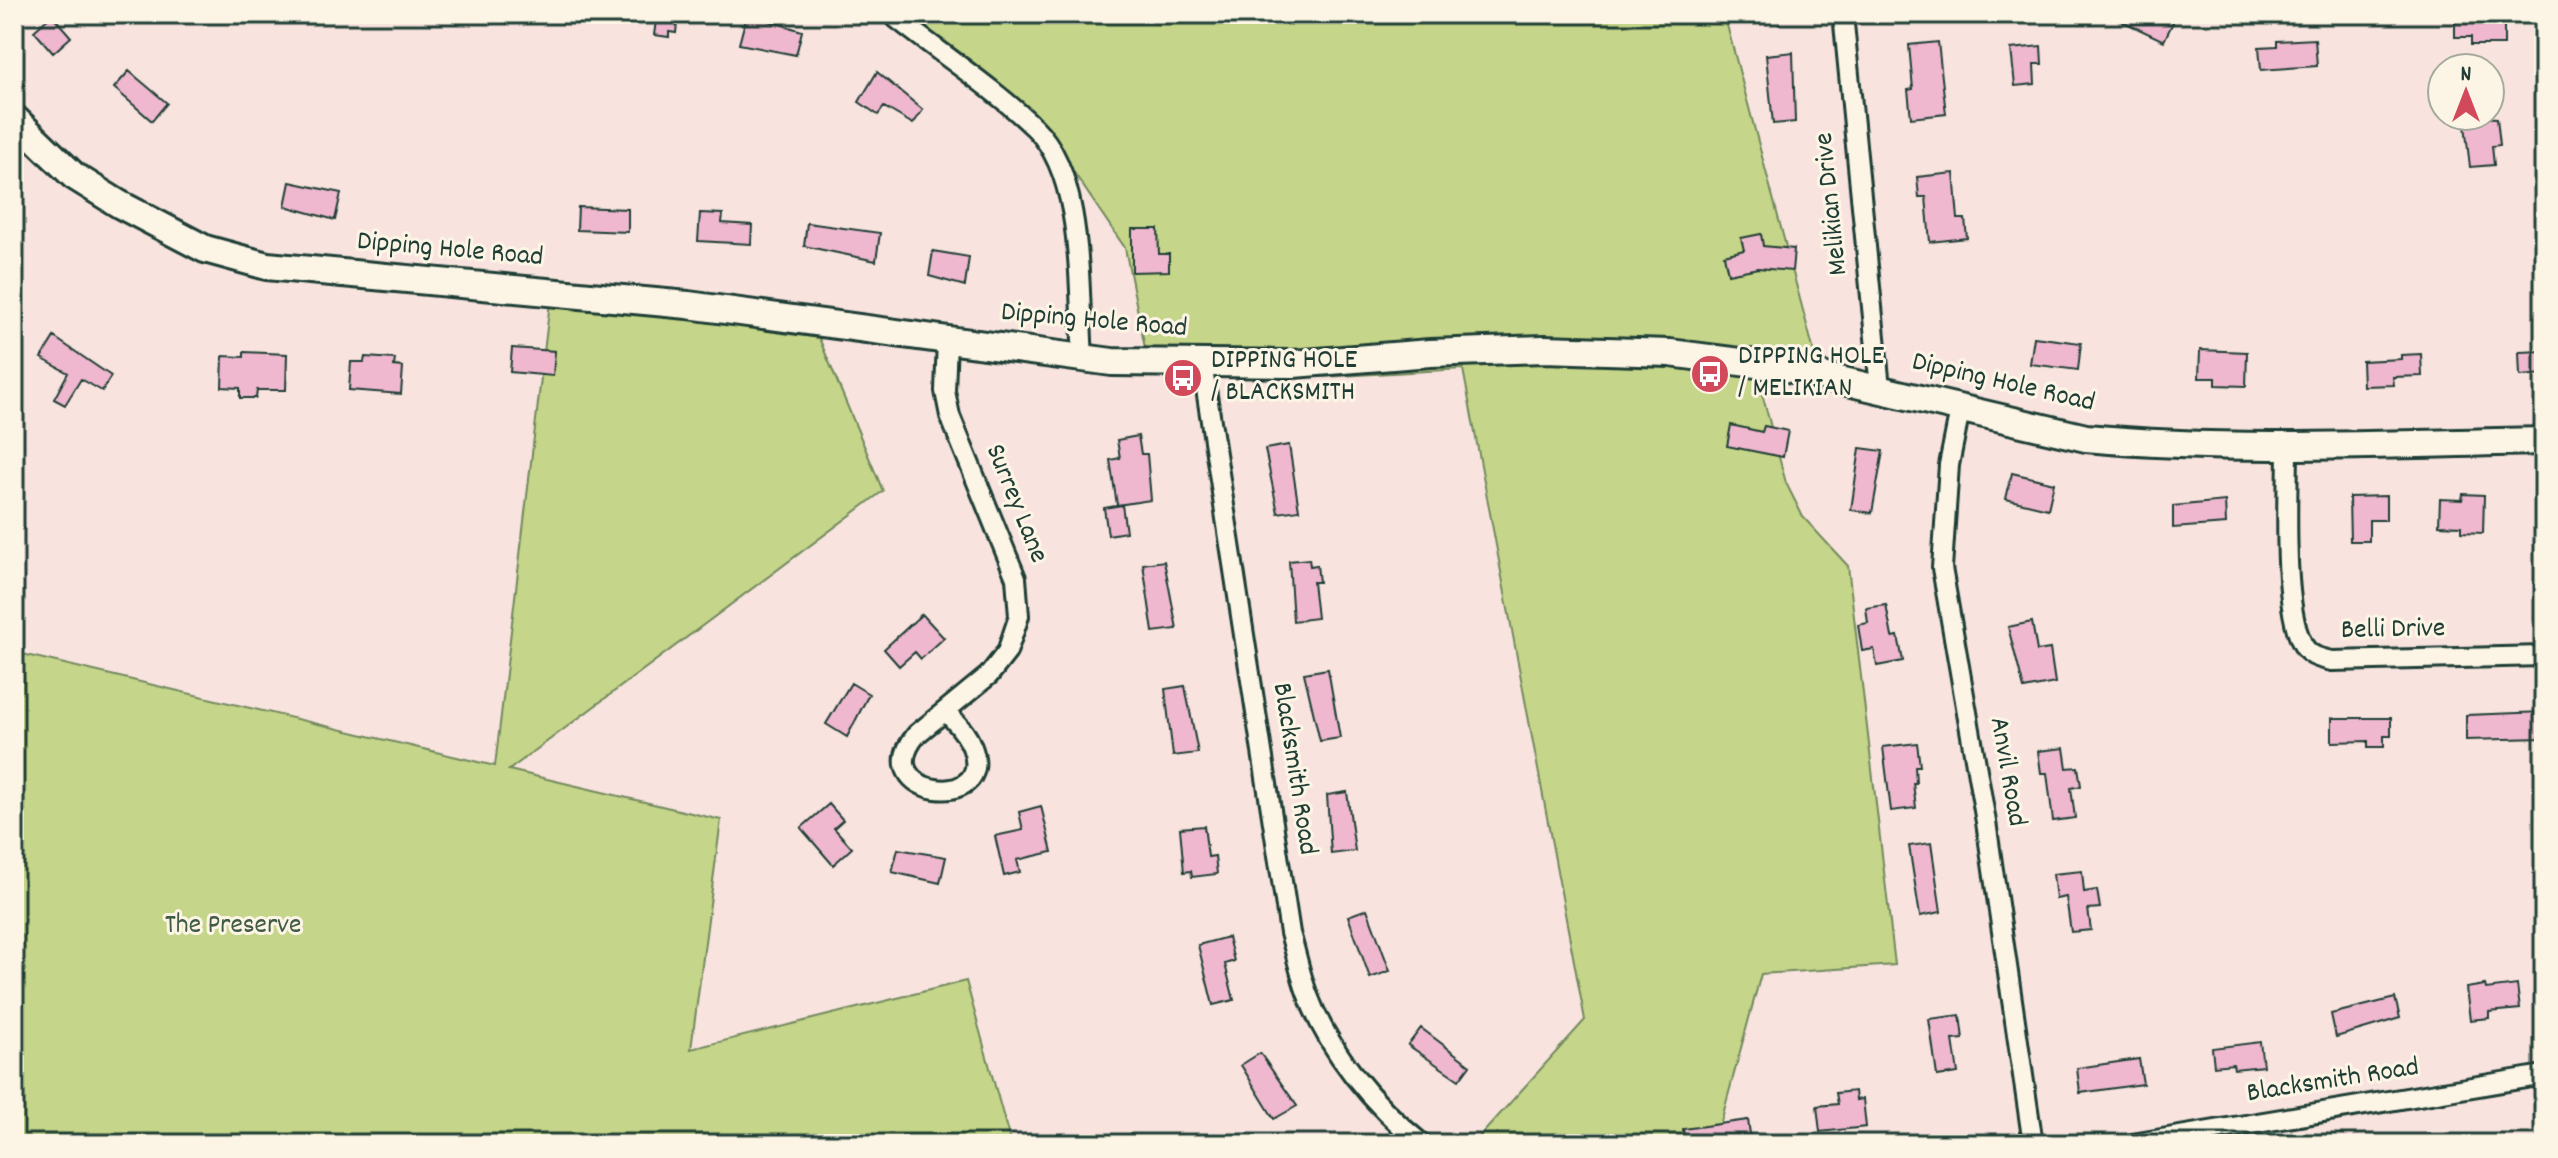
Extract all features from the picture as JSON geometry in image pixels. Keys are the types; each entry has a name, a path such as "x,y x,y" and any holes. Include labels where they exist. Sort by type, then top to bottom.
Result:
{"main road":[{"name":"Dipping Hole Road","path":"14,118 74,176 119,204 205,249 267,266 688,305 1112,362 1293,364 1460,351 1604,349 1788,368 2086,438 2213,446 2544,441"}],"street":[{"path":"891,14 1037,130 1057,162 1069,197 1074,228 1083,357"},
{"name":"Melikian Drive","path":"1843,14 1880,388"},
{"name":"Surrey Lane","path":"946,711 972,745 973,766 967,779 955,789 933,791 920,785 910,774 907,753 917,734 989,675 1007,652 1019,616 1016,578 950,416 945,391 947,340"},
{"name":"Blacksmith Road","path":"1202,363 1290,933 1307,995 1361,1084 1394,1122 1422,1144"},
{"name":"Anvil Road","path":"1960,410 1949,465 1942,568 1986,822 2033,1144"},
{"name":"Belli Drive","path":"2288,446 2287,540 2294,612 2302,643 2313,656 2344,661 2544,656"},
{"name":"Blacksmith Road","path":"2132,1144 2544,1075"}],"green space":[{"path":"924,14 1724,14 1817,363 1754,364 1786,483 1803,517 1848,566 1895,965 1761,974 1715,1144 1473,1144 1585,1020 1463,369 1322,377 1148,363 1125,248 1060,152 912,27"},
{"name":"The Preserve","path":"552,285 814,326 883,491 509,770 721,820 691,1049 966,981 1011,1144 14,1144 14,652 495,766"}],"building":[{"path":"657,14 678,14 676,33 669,32 669,37 654,35"},
{"path":"747,14 802,31 796,55 739,44"},
{"path":"2107,14 2167,14 2175,18 2164,41"},
{"path":"52,15 71,37 53,53 34,31"},
{"path":"2455,17 2504,20 2504,45 2471,45 2471,37 2455,37"},
{"path":"2315,39 2317,66 2261,70 2259,47 2277,46 2277,41"},
{"path":"1938,42 1946,114 1911,118 1908,90 1913,89 1909,45"},
{"path":"2041,46 2042,64 2034,64 2035,84 2015,86 2011,49"},
{"path":"1793,52 1795,122 1773,124 1766,55"},
{"path":"129,71 167,103 152,121 114,88"},
{"path":"877,72 923,110 913,124 884,107 878,115 859,102"},
{"path":"2466,132 2499,132 2500,145 2492,146 2494,165 2470,167"},
{"path":"1954,173 1958,219 1965,219 1967,238 1930,242 1926,197 1919,197 1917,177"},
{"path":"290,182 341,193 335,220 285,206"},
{"path":"578,207 628,209 628,232 577,230"},
{"path":"700,213 723,214 722,223 752,225 751,244 698,241"},
{"path":"807,223 880,233 876,261 804,246"},
{"path":"1132,229 1158,229 1159,254 1169,254 1169,271 1132,272"},
{"path":"1761,234 1763,246 1794,249 1792,271 1758,268 1728,274 1724,255 1744,250 1741,238"},
{"path":"933,251 969,257 965,286 929,276"},
{"path":"54,337 111,376 102,391 81,379 65,405 54,399 68,373 41,358"},
{"path":"2034,337 2081,343 2078,370 2030,364"},
{"path":"512,348 555,351 553,376 510,372"},
{"path":"2200,350 2247,352 2246,386 2216,385 2216,378 2199,378"},
{"path":"2544,351 2544,374 2520,376 2519,352"},
{"path":"244,352 287,354 286,390 257,390 256,398 240,398 240,388 222,387 223,356 244,357"},
{"path":"2421,354 2422,376 2393,377 2394,385 2363,386 2362,361 2401,359 2401,355"},
{"path":"365,357 395,359 394,366 403,367 401,394 349,390 351,362 364,362"},
{"path":"1731,425 1762,432 1764,426 1788,431 1783,457 1727,446"},
{"path":"1138,436 1141,454 1147,454 1151,500 1117,505 1110,460 1120,458 1117,440"},
{"path":"1289,445 1299,510 1278,513 1265,449"},
{"path":"1860,448 1883,451 1872,513 1851,510"},
{"path":"2012,473 2054,483 2048,509 2006,499"},
{"path":"2463,494 2484,495 2483,533 2461,532 2461,526 2439,525 2440,499 2462,500"},
{"path":"2386,496 2386,520 2369,520 2369,541 2350,541 2349,497"},
{"path":"2225,501 2226,524 2173,528 2173,506"},
{"path":"1122,505 1126,532 1108,535 1104,508"},
{"path":"1309,559 1310,566 1317,565 1319,582 1313,582 1317,618 1293,621 1289,561"},
{"path":"1164,561 1177,629 1153,632 1143,564"},
{"path":"1886,605 1892,637 1898,636 1903,661 1877,666 1874,649 1862,651 1858,625 1868,623 1866,608"},
{"path":"922,614 944,638 921,659 915,652 899,666 884,649"},
{"path":"2032,622 2037,651 2050,649 2055,683 2024,689 2008,627"},
{"path":"1328,669 1340,738 1320,741 1304,673"},
{"path":"851,683 869,694 847,737 826,724"},
{"path":"1185,686 1198,753 1173,756 1165,689"},
{"path":"2544,712 2544,738 2466,740 2466,715"},
{"path":"2332,718 2391,718 2391,736 2384,736 2384,747 2368,747 2368,741 2332,742"},
{"path":"1917,743 1920,766 1915,766 1916,783 1913,783 1916,808 1891,811 1883,747"},
{"path":"2064,748 2067,768 2078,767 2081,786 2071,788 2075,818 2053,821 2047,773 2041,773 2038,751"},
{"path":"1347,792 1355,851 1331,854 1327,795"},
{"path":"829,804 843,820 834,828 852,848 833,865 801,828"},
{"path":"1041,806 1052,852 1017,860 1020,872 1004,876 995,836 1023,830 1019,812"},
{"path":"1204,826 1208,857 1215,856 1217,874 1192,877 1191,871 1184,872 1180,828"},
{"path":"1931,843 1941,912 1920,916 1909,846"},
{"path":"898,849 946,857 940,883 892,872"},
{"path":"2082,871 2084,892 2097,890 2100,908 2088,909 2091,930 2071,932 2066,897 2056,899 2053,874"},
{"path":"1367,909 1390,971 1370,978 1348,916"},
{"path":"1228,937 1234,961 1225,964 1234,1000 1213,1005 1198,945"},
{"path":"2485,985 2486,989 2517,985 2520,1009 2489,1012 2489,1018 2470,1020 2466,988"},
{"path":"2395,998 2400,1018 2336,1037 2331,1014"},
{"path":"1960,1015 1963,1039 1953,1040 1958,1073 1937,1076 1929,1019"},
{"path":"1421,1028 1470,1065 1459,1080 1408,1045"},
{"path":"2260,1042 2263,1066 2234,1069 2233,1064 2214,1066 2212,1048"},
{"path":"1260,1053 1297,1106 1274,1119 1241,1065"},
{"path":"2139,1059 2143,1084 2080,1093 2077,1068"},
{"path":"1855,1091 1856,1100 1863,1099 1866,1127 1820,1132 1817,1106 1838,1104 1836,1093"},
{"path":"1748,1120 1751,1141 1685,1144 1683,1129"}],"place":[{"name":"DIPPING HOLE / MELIKIAN","path":"1710,374"},
{"name":"DIPPING HOLE / BLACKSMITH","path":"1183,378"}]}
